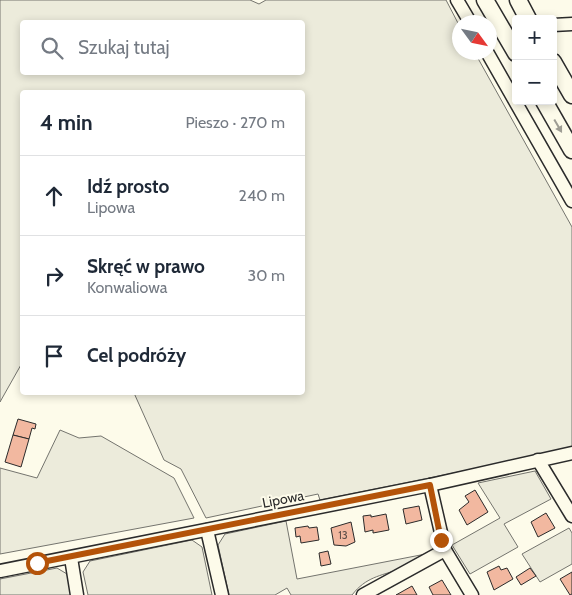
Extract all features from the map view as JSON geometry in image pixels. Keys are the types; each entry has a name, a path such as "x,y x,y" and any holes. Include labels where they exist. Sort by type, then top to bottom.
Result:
{"main road":[{"path":"486,0 512,46"},
{"path":"518,0 526,15"},
{"path":"557,69 572,95"},
{"path":"546,105 572,150"}],"street":[{"path":"457,0 466,15"},
{"path":"557,25 572,24"},
{"path":"492,60 572,201"},
{"name":"Lipowa","path":"0,571 430,485 572,454"},
{"path":"538,460 572,516"},
{"path":"430,485 445,550 472,595"},
{"path":"208,530 222,595"},
{"path":"363,595 445,550"},
{"path":"71,558 77,595"}],"shaded area":[{"path":"0,0 250,0 259,4 266,0 446,0 454,15 452,15 452,60 479,60 572,227 572,449 320,500 318,494 206,518 181,469 164,460 135,395 305,395 305,90 20,90 20,367 0,402"},
{"path":"60,430 79,438 101,436 174,478 194,518 0,554 0,468 37,478"},
{"path":"535,471 551,499 504,524 518,547 470,574 452,545 500,518 478,483"},
{"path":"286,521 297,579 436,552 405,567 368,581 352,595 291,595 287,588 275,595 229,595 218,545 225,534"},
{"path":"569,528 572,533 572,564 540,582 522,554"},
{"path":"192,540 202,547 212,595 88,595 83,572 90,561"},
{"path":"57,568 67,574 71,595 0,595 0,579"}],"building":[{"path":"18,419 36,424 35,429 32,428 29,439 13,435"},
{"path":"13,435 29,439 21,467 5,462"},
{"path":"475,490 488,512 467,525 459,510 469,502 465,496"},
{"path":"419,506 422,520 406,524 403,509"},
{"path":"546,513 555,528 538,537 531,522"},
{"path":"386,514 389,530 373,533 373,530 365,532 363,516 371,515 371,517"},
{"path":"351,522 355,542 346,546 334,545 331,528"},
{"path":"308,526 309,528 317,527 319,540 301,543 300,536 296,537 295,528"},
{"path":"328,551 331,564 321,566 319,553"},
{"path":"499,566 501,570 507,568 513,579 494,590 487,572"},
{"path":"530,568 536,576 521,585 516,577"},
{"path":"572,572 572,594 570,595 560,579"},
{"path":"442,580 451,595 433,595 429,587"},
{"path":"412,586 417,595 396,595"}],"route":[{"path":"37,563 71,558 430,485 441,540"}]}
